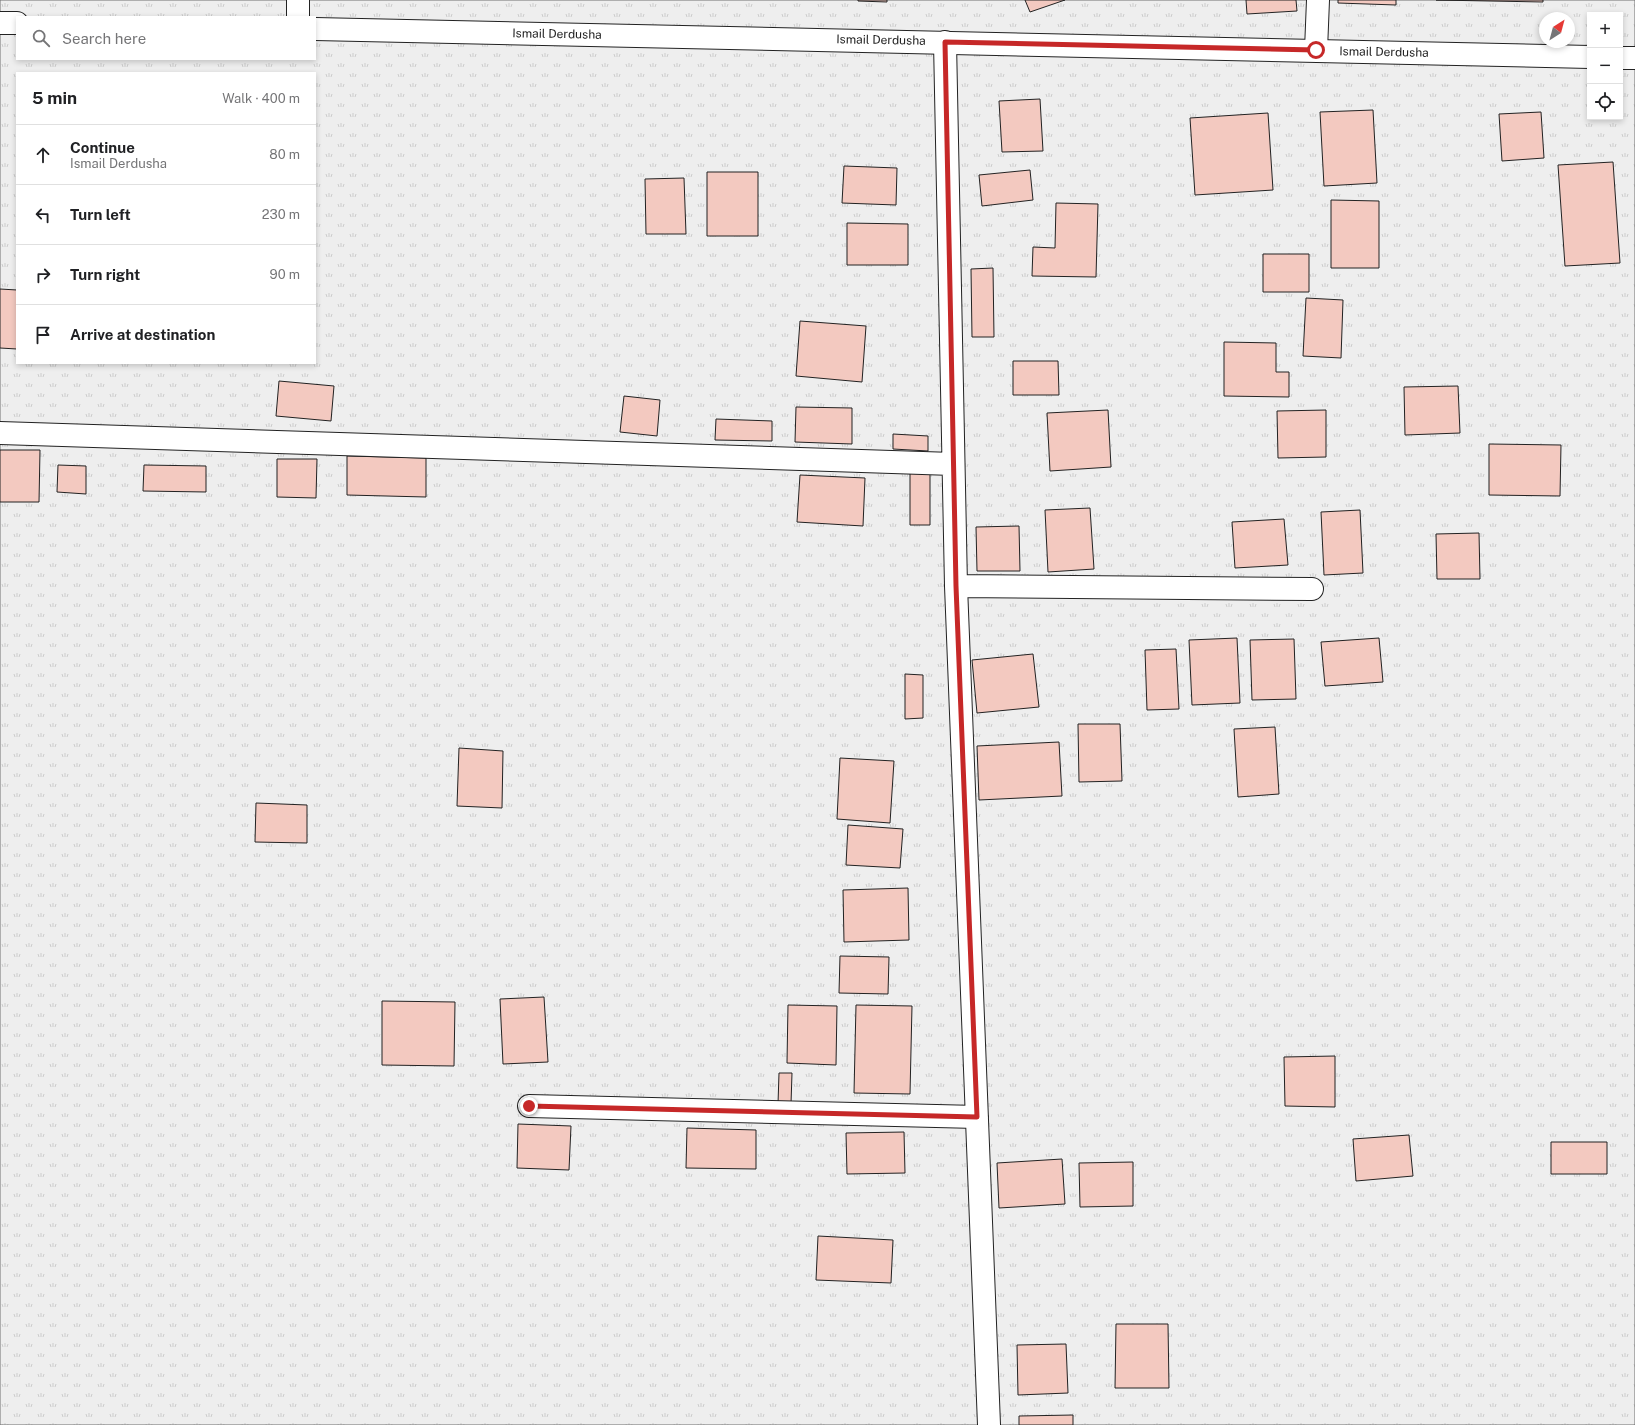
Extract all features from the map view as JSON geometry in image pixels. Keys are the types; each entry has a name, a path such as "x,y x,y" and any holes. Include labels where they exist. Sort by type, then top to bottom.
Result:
{"street":[{"path":"298,0 298,16"},
{"path":"1316,50 1318,0"},
{"path":"0,23 16,23"},
{"name":"Ismail Derdusha","path":"316,29 1587,57"},
{"path":"945,42 956,586 989,1425"},
{"path":"1623,58 1635,58"},
{"path":"0,433 954,464"},
{"path":"956,586 1312,589"},
{"path":"529,1106 977,1117"}],"green space":[{"path":"0,0 1635,0 1635,1425 0,1425"}],"building":[{"path":"887,0 887,2 858,1"},
{"path":"1025,0 1065,0 1030,12"},
{"path":"1246,0 1296,0 1297,11 1247,14"},
{"path":"1338,0 1396,0 1396,5 1338,3"},
{"path":"1436,0 1543,0 1543,2"},
{"path":"1040,99 1043,151 1002,152 999,101"},
{"path":"1373,110 1377,183 1324,186 1320,112"},
{"path":"1541,112 1544,158 1502,161 1499,114"},
{"path":"1268,113 1273,190 1195,195 1190,118"},
{"path":"1613,162 1620,263 1565,266 1558,165"},
{"path":"844,166 897,168 896,205 842,203"},
{"path":"1030,170 1033,200 982,206 979,175"},
{"path":"707,172 758,172 758,236 707,236"},
{"path":"684,178 686,234 646,234 645,179"},
{"path":"1331,200 1379,201 1379,268 1331,268"},
{"path":"1056,203 1098,204 1096,277 1032,276 1033,247 1055,248"},
{"path":"847,223 908,224 908,265 847,265"},
{"path":"1263,254 1309,254 1309,292 1263,292"},
{"path":"993,268 994,337 972,337 971,269"},
{"path":"0,289 16,290 16,349 0,348"},
{"path":"1306,298 1343,300 1341,358 1303,356"},
{"path":"800,321 866,326 862,382 796,376"},
{"path":"1224,342 1276,343 1276,372 1289,372 1289,397 1224,396"},
{"path":"1013,361 1058,361 1059,395 1013,395"},
{"path":"279,381 334,386 331,421 276,416"},
{"path":"1458,386 1460,433 1405,435 1404,387"},
{"path":"624,396 660,400 657,436 620,432"},
{"path":"796,407 852,408 852,444 795,442"},
{"path":"1108,410 1111,467 1050,471 1047,413"},
{"path":"1326,410 1326,457 1278,458 1277,411"},
{"path":"716,419 772,421 772,441 715,440"},
{"path":"893,434 928,436 928,451 893,449"},
{"path":"1489,444 1561,445 1560,496 1489,495"},
{"path":"0,450 40,450 39,502 0,502"},
{"path":"347,456 426,458 426,497 347,495"},
{"path":"277,459 317,459 316,498 277,497"},
{"path":"58,465 86,466 86,494 57,492"},
{"path":"144,465 206,466 206,492 143,491"},
{"path":"910,471 930,471 930,525 910,525"},
{"path":"800,475 865,478 863,526 797,522"},
{"path":"1090,508 1094,569 1048,572 1045,510"},
{"path":"1360,510 1363,573 1324,575 1321,512"},
{"path":"1284,519 1288,565 1235,568 1232,522"},
{"path":"1019,526 1020,571 977,571 976,527"},
{"path":"1479,533 1480,579 1437,579 1436,534"},
{"path":"1237,638 1240,703 1192,705 1189,640"},
{"path":"1379,638 1383,682 1325,686 1321,642"},
{"path":"1294,639 1296,699 1252,700 1250,640"},
{"path":"1176,649 1179,709 1147,710 1145,650"},
{"path":"1033,654 1039,707 977,713 972,660"},
{"path":"905,674 923,675 923,718 905,719"},
{"path":"1078,724 1120,724 1122,781 1079,782"},
{"path":"1275,727 1279,794 1238,797 1234,729"},
{"path":"1059,742 1062,796 979,800 977,746"},
{"path":"459,748 503,751 502,808 457,806"},
{"path":"840,758 894,761 890,823 837,819"},
{"path":"256,803 307,805 307,843 255,842"},
{"path":"848,825 903,829 900,868 846,865"},
{"path":"908,888 909,940 844,942 843,890"},
{"path":"840,956 889,957 888,994 839,993"},
{"path":"544,997 548,1062 503,1064 500,999"},
{"path":"382,1001 455,1002 454,1066 382,1065"},
{"path":"788,1005 837,1006 836,1065 787,1063"},
{"path":"856,1005 912,1006 910,1094 854,1093"},
{"path":"1335,1056 1335,1107 1285,1106 1284,1057"},
{"path":"779,1073 792,1073 791,1104 778,1104"},
{"path":"518,1124 571,1126 569,1170 517,1168"},
{"path":"687,1128 756,1130 756,1169 686,1168"},
{"path":"904,1132 905,1173 847,1174 846,1133"},
{"path":"1409,1135 1413,1176 1356,1181 1353,1139"},
{"path":"1551,1142 1607,1142 1607,1174 1551,1174"},
{"path":"1062,1159 1065,1204 999,1208 997,1163"},
{"path":"1133,1162 1133,1206 1080,1207 1079,1163"},
{"path":"818,1236 893,1240 891,1283 816,1280"},
{"path":"1116,1324 1168,1324 1169,1388 1115,1388"},
{"path":"1066,1344 1068,1393 1018,1395 1017,1345"},
{"path":"1073,1415 1073,1425 1019,1425 1019,1416"}],"route":[{"path":"529,1106 977,1117 956,586 945,42 1316,50"}]}
